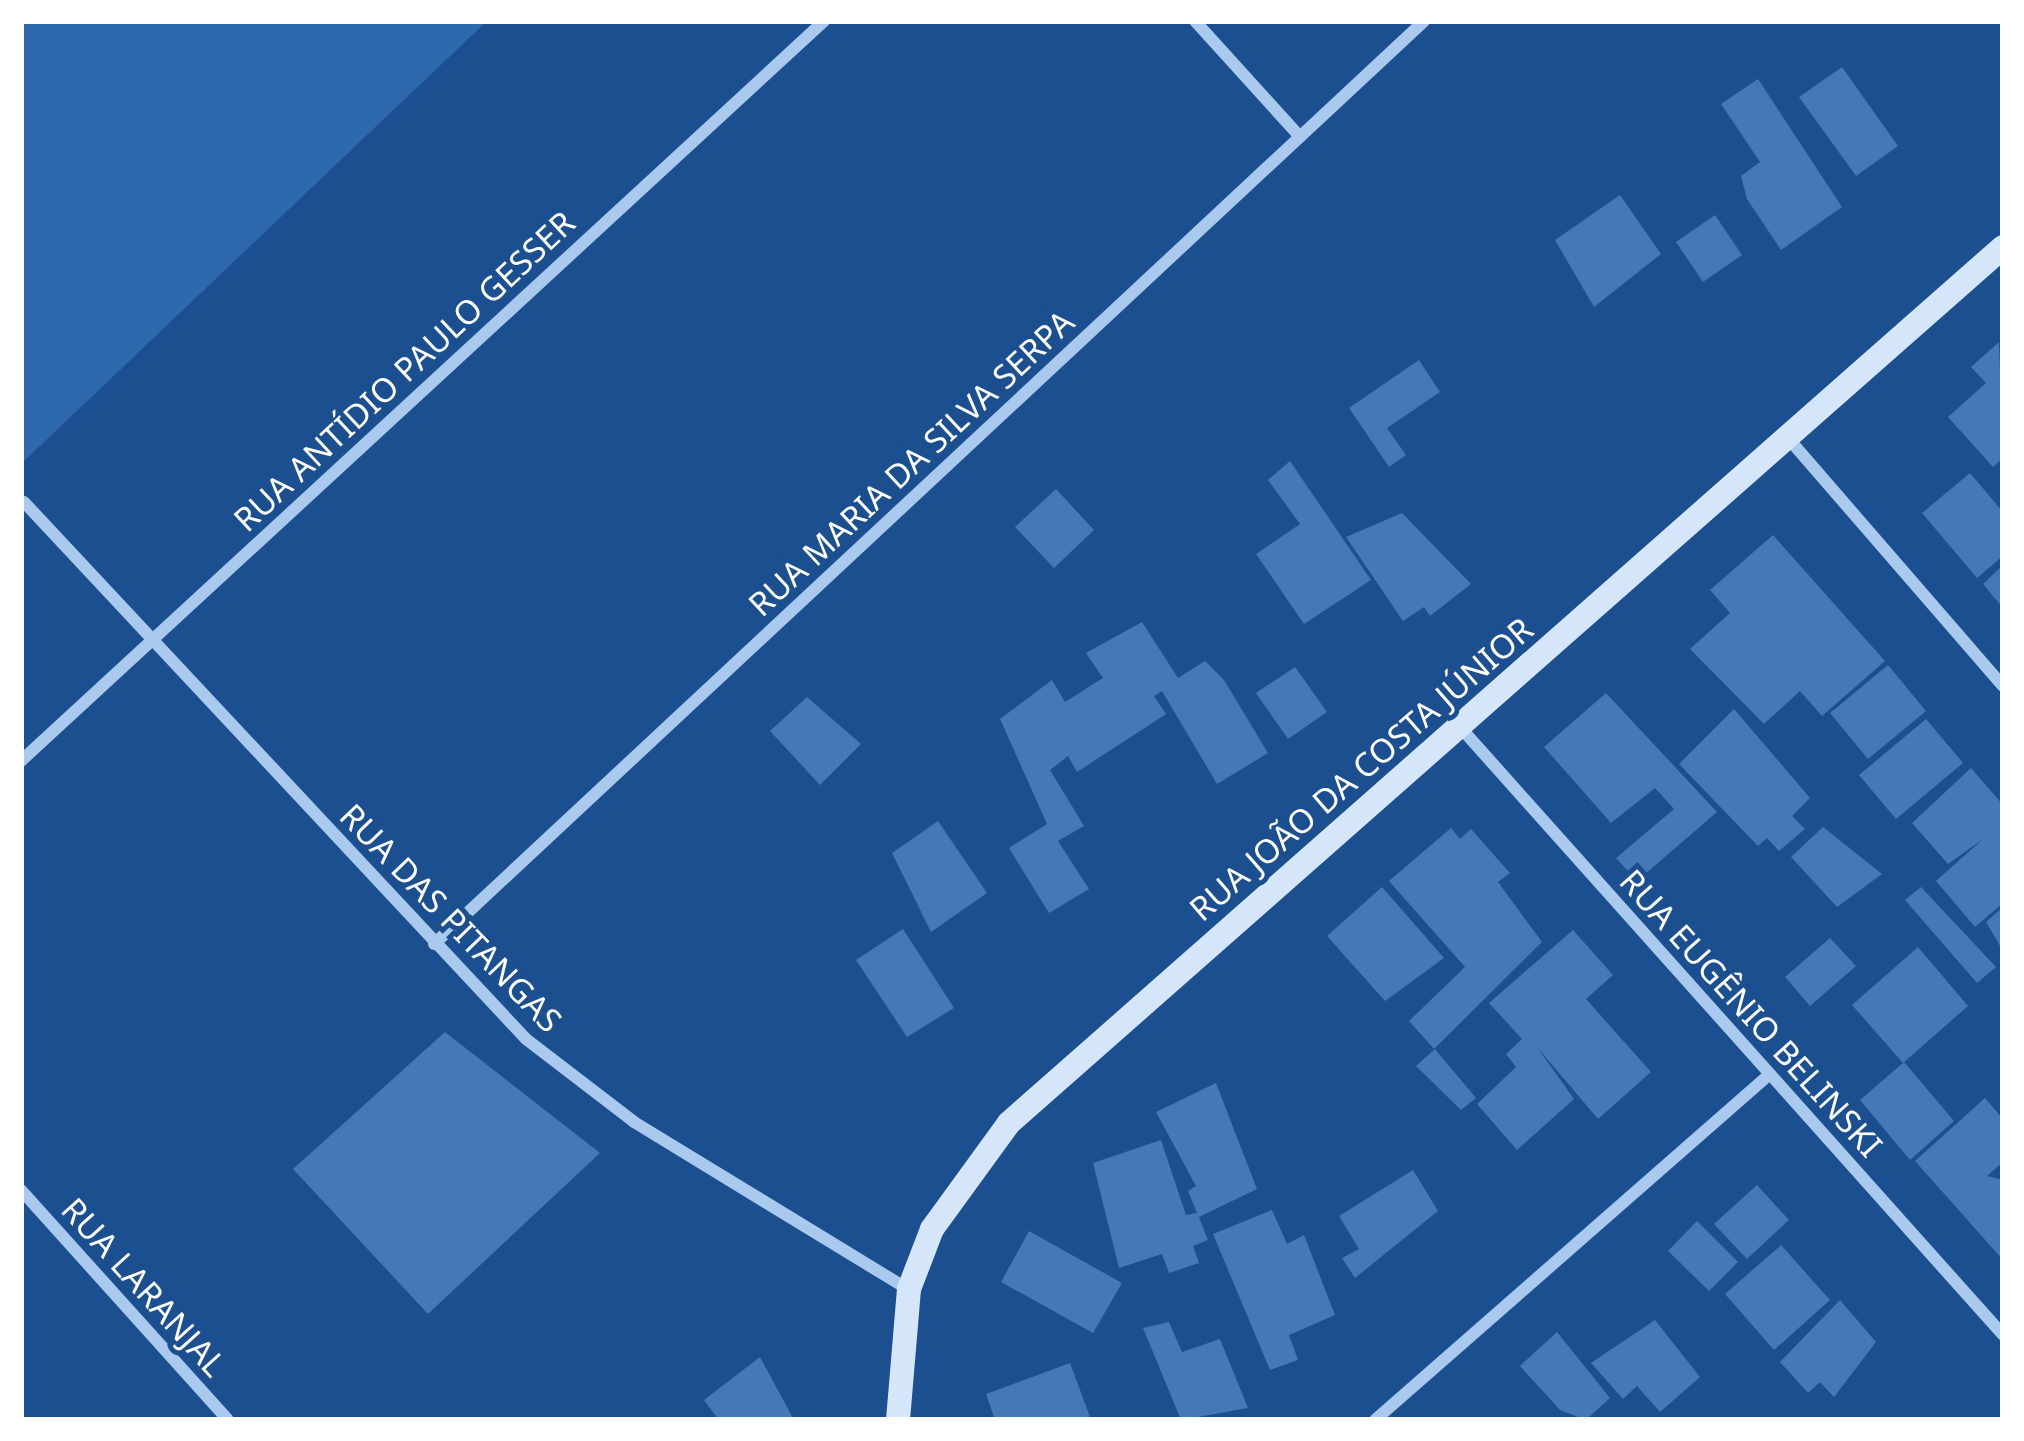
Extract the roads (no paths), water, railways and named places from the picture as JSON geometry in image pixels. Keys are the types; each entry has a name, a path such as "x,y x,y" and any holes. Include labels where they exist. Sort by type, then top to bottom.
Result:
{"main road":[{"name":"RUA JOÃO DA COSTA JÚNIOR","path":"898,1420 909,1289 932,1228 1010,1123 2003,247"}],"street":[{"name":"RUA ANTÍDIO PAULO GESSER","path":"21,761 824,21"},
{"path":"1195,21 1300,136"},
{"name":"RUA MARIA DA SILVA SERPA","path":"434,944 1424,21"},
{"path":"1787,437 2003,686"},
{"name":"RUA DAS PITANGAS","path":"24,502 434,944 588,1089 909,1289"},
{"name":"RUA EUGÊNIO BELINSKI","path":"1460,726 2003,1335"},
{"path":"1375,1420 1770,1074"},
{"name":"RUA LARANJAL","path":"21,1190 228,1420"}]}
